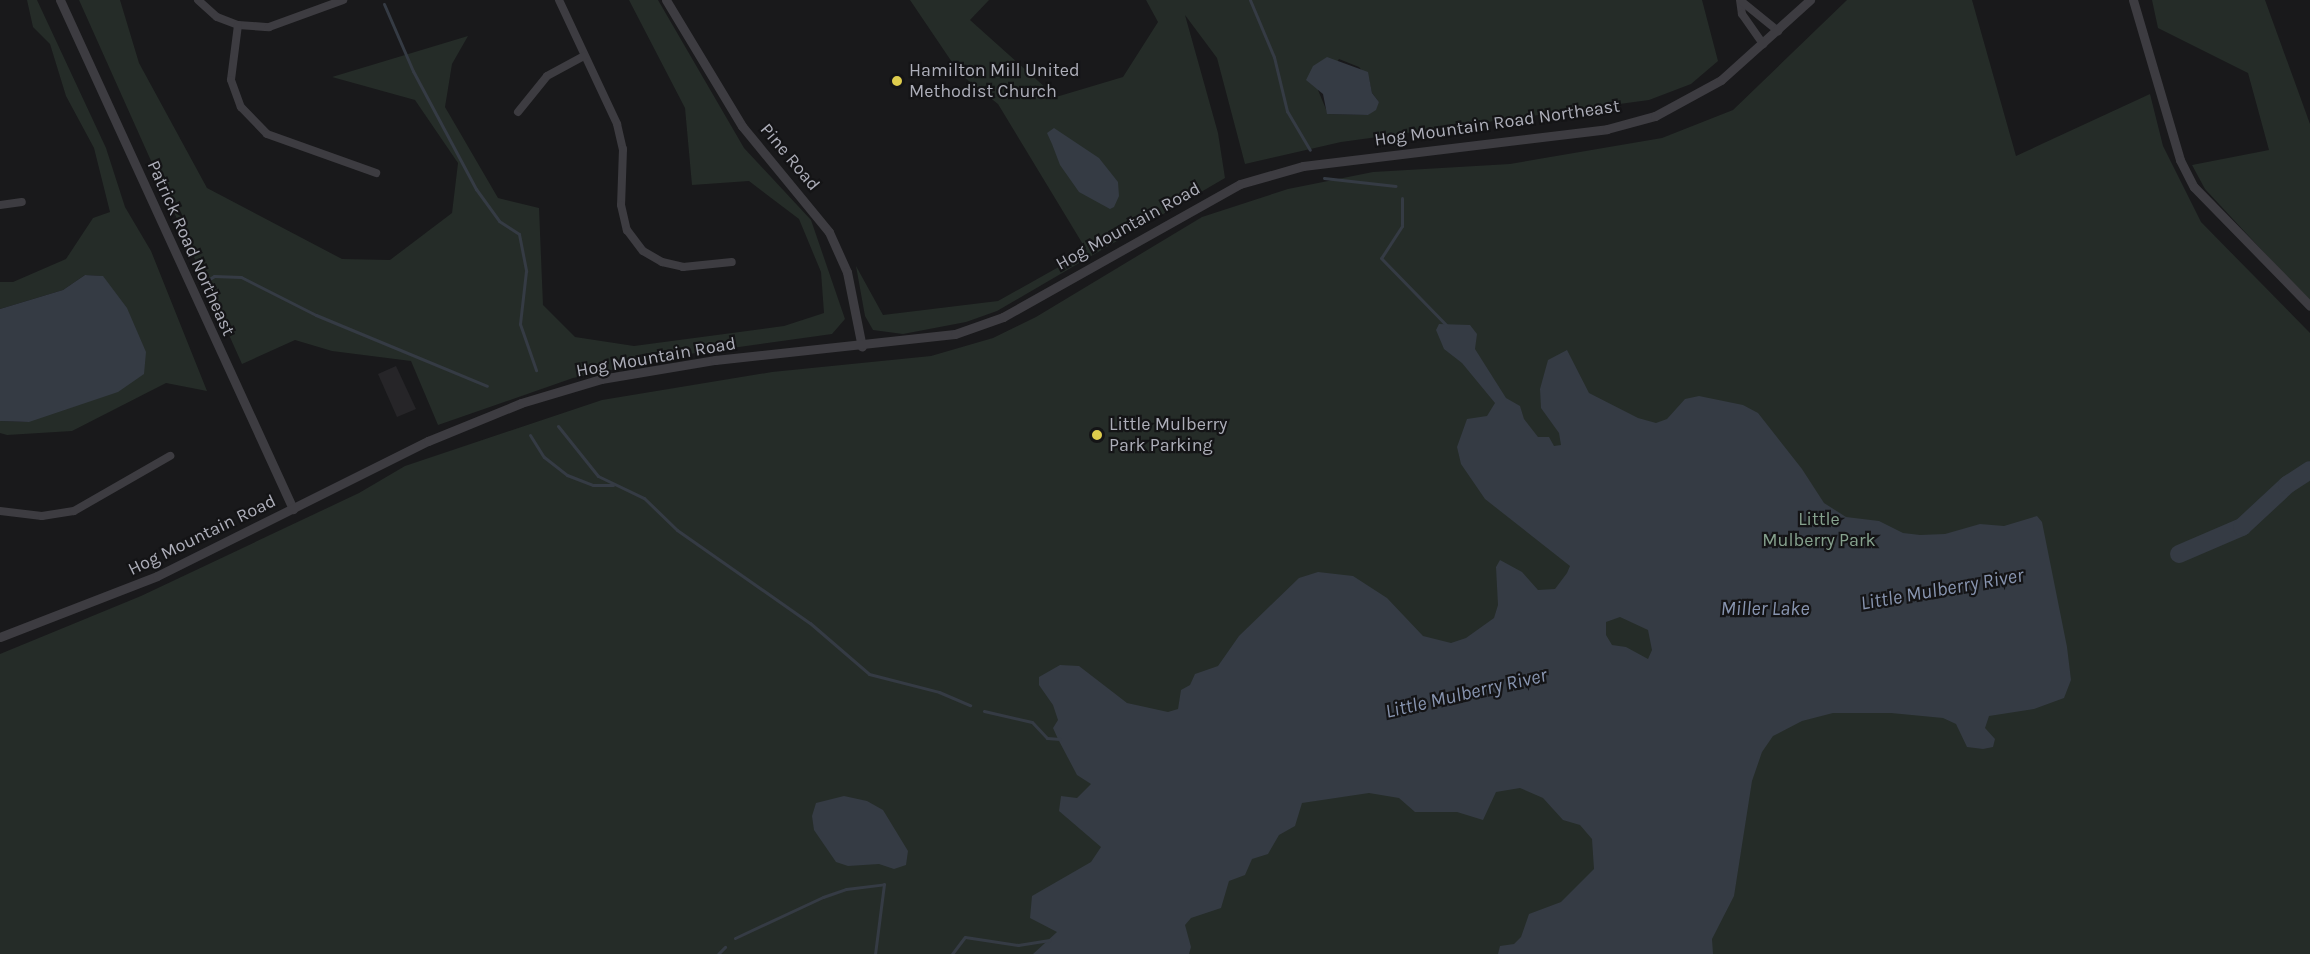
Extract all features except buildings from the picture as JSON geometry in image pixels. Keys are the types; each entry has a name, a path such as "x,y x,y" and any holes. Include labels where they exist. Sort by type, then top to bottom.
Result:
{"street":[{"name":"Patrick Road Northeast","path":"60,0 293,509"},
{"path":"198,0 218,17 238,25 269,27 343,0"},
{"path":"559,0 617,124 623,149 621,206 627,230 643,250 662,262 683,267 732,262"},
{"name":"Pine Road","path":"666,0 742,126 829,232 847,272 862,347"},
{"name":"Hog Mountain Road Northeast","path":"1328,163 1595,130 1655,116 1721,80 1810,0"},
{"path":"2133,0 2177,148 2194,187 2310,306"},
{"path":"1740,1 1778,31"},
{"path":"1740,1 1742,14 1763,44"},
{"path":"238,25 231,80 241,107 267,134 376,173"},
{"path":"518,112 547,76 584,56"},
{"name":"Hog Mountain Road","path":"0,637 157,576 471,421 601,380 715,360 862,347 955,334 1003,317 1240,184 1328,163"},
{"path":"0,205 22,202"},
{"path":"0,511 42,516 74,511 170,456"}],"shaded area":[{"path":"396,366 416,409 397,417 378,374"}],"green space":[{"path":"27,0 37,0 106,148 125,207 151,251 207,391 166,383 72,431 7,435 0,433 0,421 29,422 107,285 102,276 85,275 63,290 0,309 0,282 13,282 66,259 93,218 110,212 94,148 66,96 50,44 33,27"},
{"path":"79,0 120,0 139,63 207,188 342,259 390,260 452,213 458,163 415,100 332,77 468,36 452,64 445,107 498,198 539,208 543,305 575,337 634,346 784,326 824,313 821,272 799,219 749,181 692,185 685,108 629,0 658,0 744,148 811,220 845,319 832,334 682,355 573,378 438,425 411,361 332,351 295,340 242,364"},
{"path":"910,0 989,0 970,20 1056,97 1123,77 1158,22 1146,0 1702,0 1718,61 1691,84 1649,100 1341,142 1245,164 1217,58 1185,15 1218,133 1225,178 997,311 966,322 903,334 873,330 865,316 856,266 883,315 998,301 1087,251 998,104 960,74","holes":["1339,59 1359,67 1369,79 1372,93 1379,102 1368,115 1328,114 1318,90"]},
{"name":"Little Mulberry Park","path":"1847,0 1972,0 2016,156 2150,94 2163,146 2201,222 2310,333 2310,954 0,954 0,654 141,596 359,493 405,466 602,400 772,372 931,356 993,338 1036,317 1202,217 1288,189 1373,172 1510,164 1662,138 1733,110"},
{"path":"2152,0 2265,0 2310,124 2310,302 2205,189 2192,165 2269,150 2248,73 2158,28"}],"water":[{"path":"1327,57 1368,72 1372,93 1379,102 1376,110 1368,115 1327,114 1323,94 1306,80 1313,66"},
{"path":"1054,128 1099,158 1118,182 1119,196 1114,207 1110,209 1079,192 1060,165 1047,133"},
{"path":"85,275 103,276 127,308 146,352 144,374 118,392 29,422 0,421 0,309 63,290"},
{"name":"Miller Lake","path":"1439,324 1470,325 1477,334 1475,349 1506,398 1520,406 1524,419 1538,437 1549,437 1554,446 1561,445 1559,433 1541,408 1540,389 1548,360 1567,350 1589,393 1638,418 1656,423 1667,419 1685,399 1699,396 1743,405 1758,413 1802,469 1824,503 1846,517 1879,521 1903,533 1920,535 1945,534 1980,524 2004,526 2037,516 2042,522 2067,647 2071,680 2064,698 2034,709 1989,716 1985,728 1995,739 1993,747 1983,749 1967,747 1956,724 1943,718 1891,713 1833,713 1802,721 1773,736 1762,752 1752,781 1734,896 1712,939 1713,954 1498,954 1500,946 1514,944 1521,937 1529,914 1561,902 1594,869 1592,839 1580,825 1563,820 1543,798 1520,788 1496,792 1483,820 1457,812 1415,812 1399,798 1369,793 1302,803 1295,826 1279,835 1268,854 1252,859 1245,875 1229,881 1221,908 1191,918 1185,925 1191,947 1189,954 1033,954 1057,932 1030,918 1032,896 1091,862 1101,847 1059,811 1061,796 1077,798 1091,784 1077,775 1058,739 1053,728 1058,720 1053,705 1039,685 1039,677 1060,665 1079,666 1127,703 1168,712 1178,709 1181,690 1190,685 1195,674 1218,666 1239,636 1299,578 1318,572 1353,576 1387,598 1423,636 1451,643 1466,638 1494,618 1498,605 1496,567 1500,560 1522,572 1538,590 1555,589 1567,573 1570,566 1485,499 1461,464 1457,447 1467,419 1487,416 1495,403 1462,363 1444,349 1436,330","holes":["1620,617 1648,630 1652,650 1648,659 1626,647 1612,645 1606,635 1606,622"]},
{"path":"2205,534 2212,539 2209,547 2179,554 2180,545 2194,543"},
{"path":"844,796 867,801 883,810 908,851 906,865 894,869 879,864 848,866 836,862 814,830 812,816 816,803"}],"waterway":[{"path":"1250,0 1274,57 1287,111 1310,150"},
{"path":"384,4 413,71 476,189 499,221 519,234 526,271 520,324 536,370"},
{"path":"1324,178 1396,186"},
{"path":"1402,198 1402,226 1381,258 1448,327"},
{"path":"203,283 214,276 241,277 316,315 487,386"},
{"path":"558,426 598,476 644,498 677,530 810,623 869,674 939,692 970,705"},
{"path":"530,435 544,457 567,475 593,485 613,485"},
{"name":"Little Mulberry River","path":"2179,554 2242,527 2287,485 2310,470"},
{"path":"984,711 1032,722 1047,738 1060,739"},
{"name":"Little Mulberry River","path":"735,938 823,897 846,889 884,884 875,954"},
{"name":"Little Mulberry River","path":"952,954 965,937 1018,945 1050,940"},
{"name":"Little Mulberry River","path":"718,954 725,947"}],"place":[{"name":"Hamilton Mill United Methodist Church","path":"897,81"},
{"name":"Little Mulberry Park Parking","path":"1097,435"}]}
